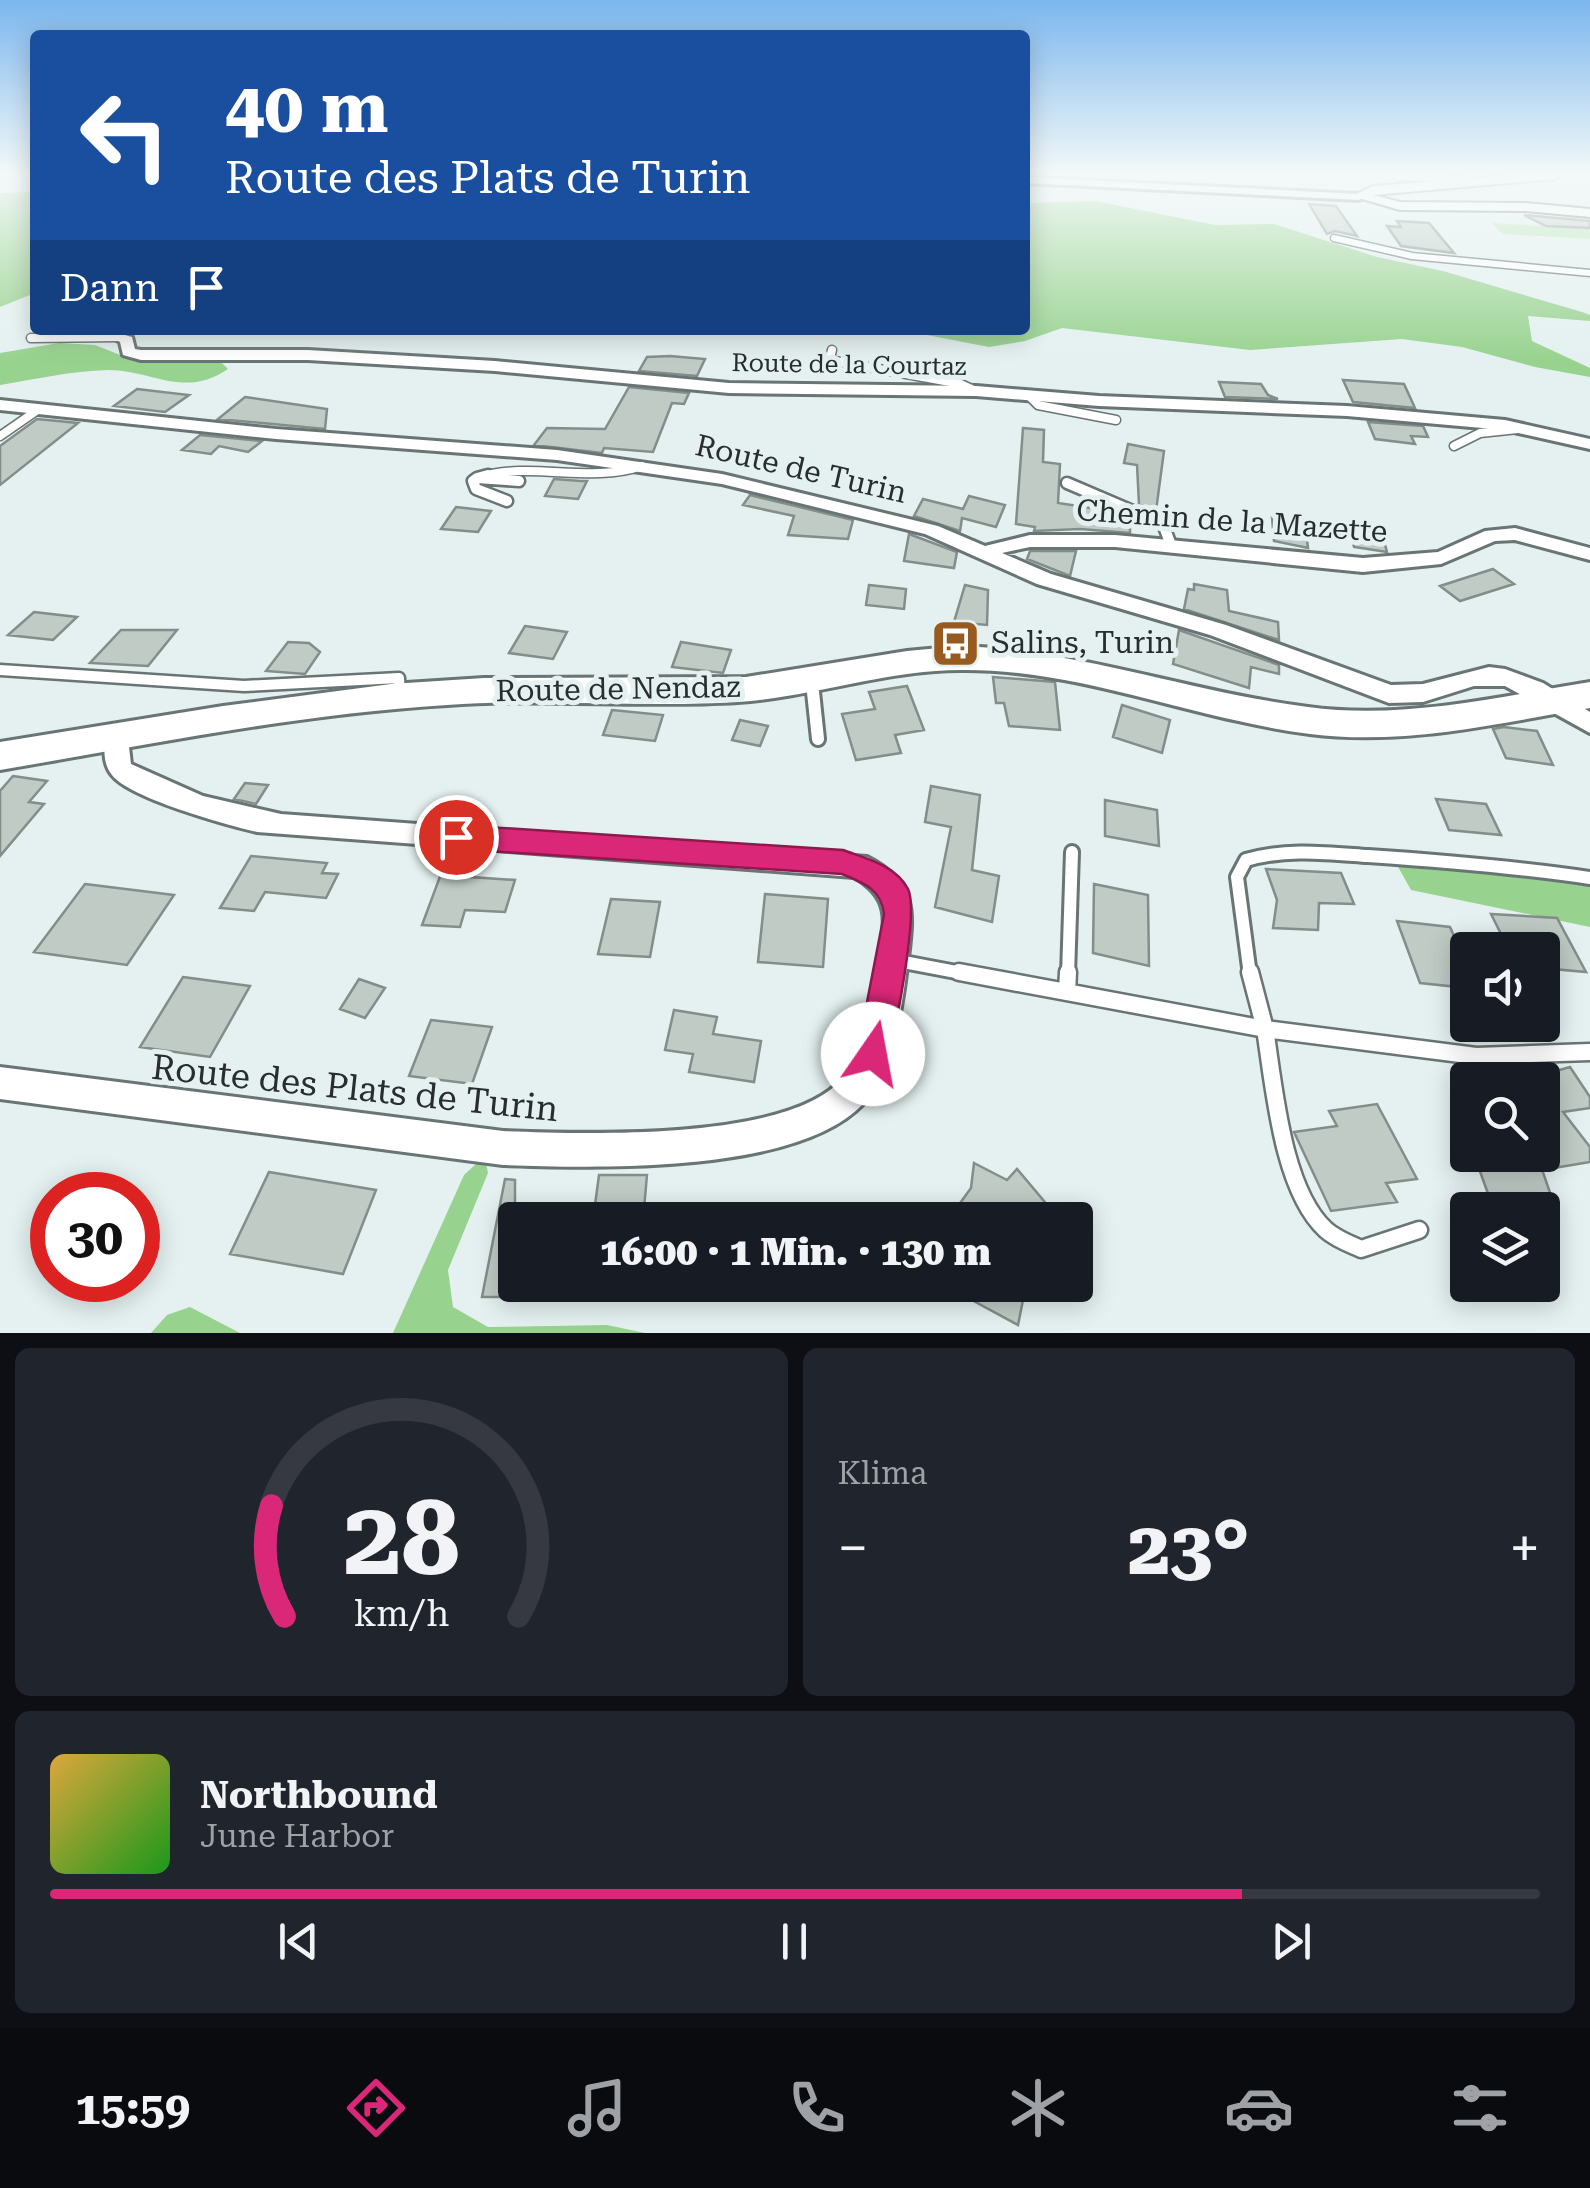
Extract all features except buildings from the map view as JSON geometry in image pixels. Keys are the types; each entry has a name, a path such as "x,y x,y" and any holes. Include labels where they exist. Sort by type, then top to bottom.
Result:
{"main road":[{"name":"Route de Nendaz","path":"0,756 400,695 502,689 748,688 920,660 1026,660 1094,672 1275,716 1351,724 1419,722 1590,695"}],"street":[{"name":"Route de la Courtaz","path":"118,337 128,340 128,352 140,355 392,360 754,390 976,391 1347,411 1528,428 1590,444"},
{"name":"Route de Turin","path":"0,405 276,434 557,454 722,479 884,516 1044,579 1218,630 1389,694 1440,692 1472,678 1497,677 1525,685 1590,724"},
{"name":"Chemin de la Mazette","path":"984,553 1008,544 1050,540 1171,545 1364,565 1441,558 1492,536 1516,534 1590,554"},
{"name":"Route des Plats de Turin","path":"0,1083 503,1148 561,1151 770,1135 815,1121 854,1090 873,1054 899,914 896,895 879,876 857,865 280,825 223,816 192,806 122,772 117,761 118,737"}],"lane":[{"path":"1334,238 1412,256 1590,273"},
{"path":"31,338 118,337"},
{"path":"832,350 830,358 835,361 962,384 976,391"},
{"path":"1029,396 1038,405 1116,420"},
{"path":"0,436 38,409"},
{"path":"1454,446 1480,433 1528,428"},
{"path":"476,478 542,469 602,472 642,466"},
{"path":"476,478 519,481"},
{"path":"476,478 476,490 507,501"},
{"path":"1067,484 1112,499 1163,524 1171,545"},
{"path":"0,670 56,669 192,684 318,688 399,678 400,695"},
{"path":"810,678 818,739"},
{"path":"1067,992 1072,852"},
{"path":"1418,1230 1361,1250 1325,1230 1303,1194 1286,1143 1265,1030 1253,993 1237,877 1246,860 1270,853 1488,863 1590,878"},
{"path":"893,960 1265,1030 1476,1056 1590,1052"}],"green space":[{"path":"0,237 30,237 30,295 0,307"},
{"path":"1030,237 1315,237 1590,315 1590,321 1528,316 1532,341 1590,368 1590,377 1462,347 1402,339 1250,350 1062,328 1025,341 989,347 927,335 1030,335"},
{"path":"59,343 95,345 133,360 208,361 222,363 228,369 197,382 108,370 0,385 0,353"},
{"path":"1460,862 1590,882 1590,927 1411,890 1397,865"},
{"path":"486,1163 488,1173 448,1270 453,1307 488,1327 607,1325 645,1333 393,1333 464,1175 476,1164"},
{"path":"190,1307 240,1333 151,1333 167,1315"}],"place":[{"name":"Salins, Turin","path":"956,643"}],"route":[{"path":"456,837 843,862 879,876 896,895 899,914 873,1054"}]}
